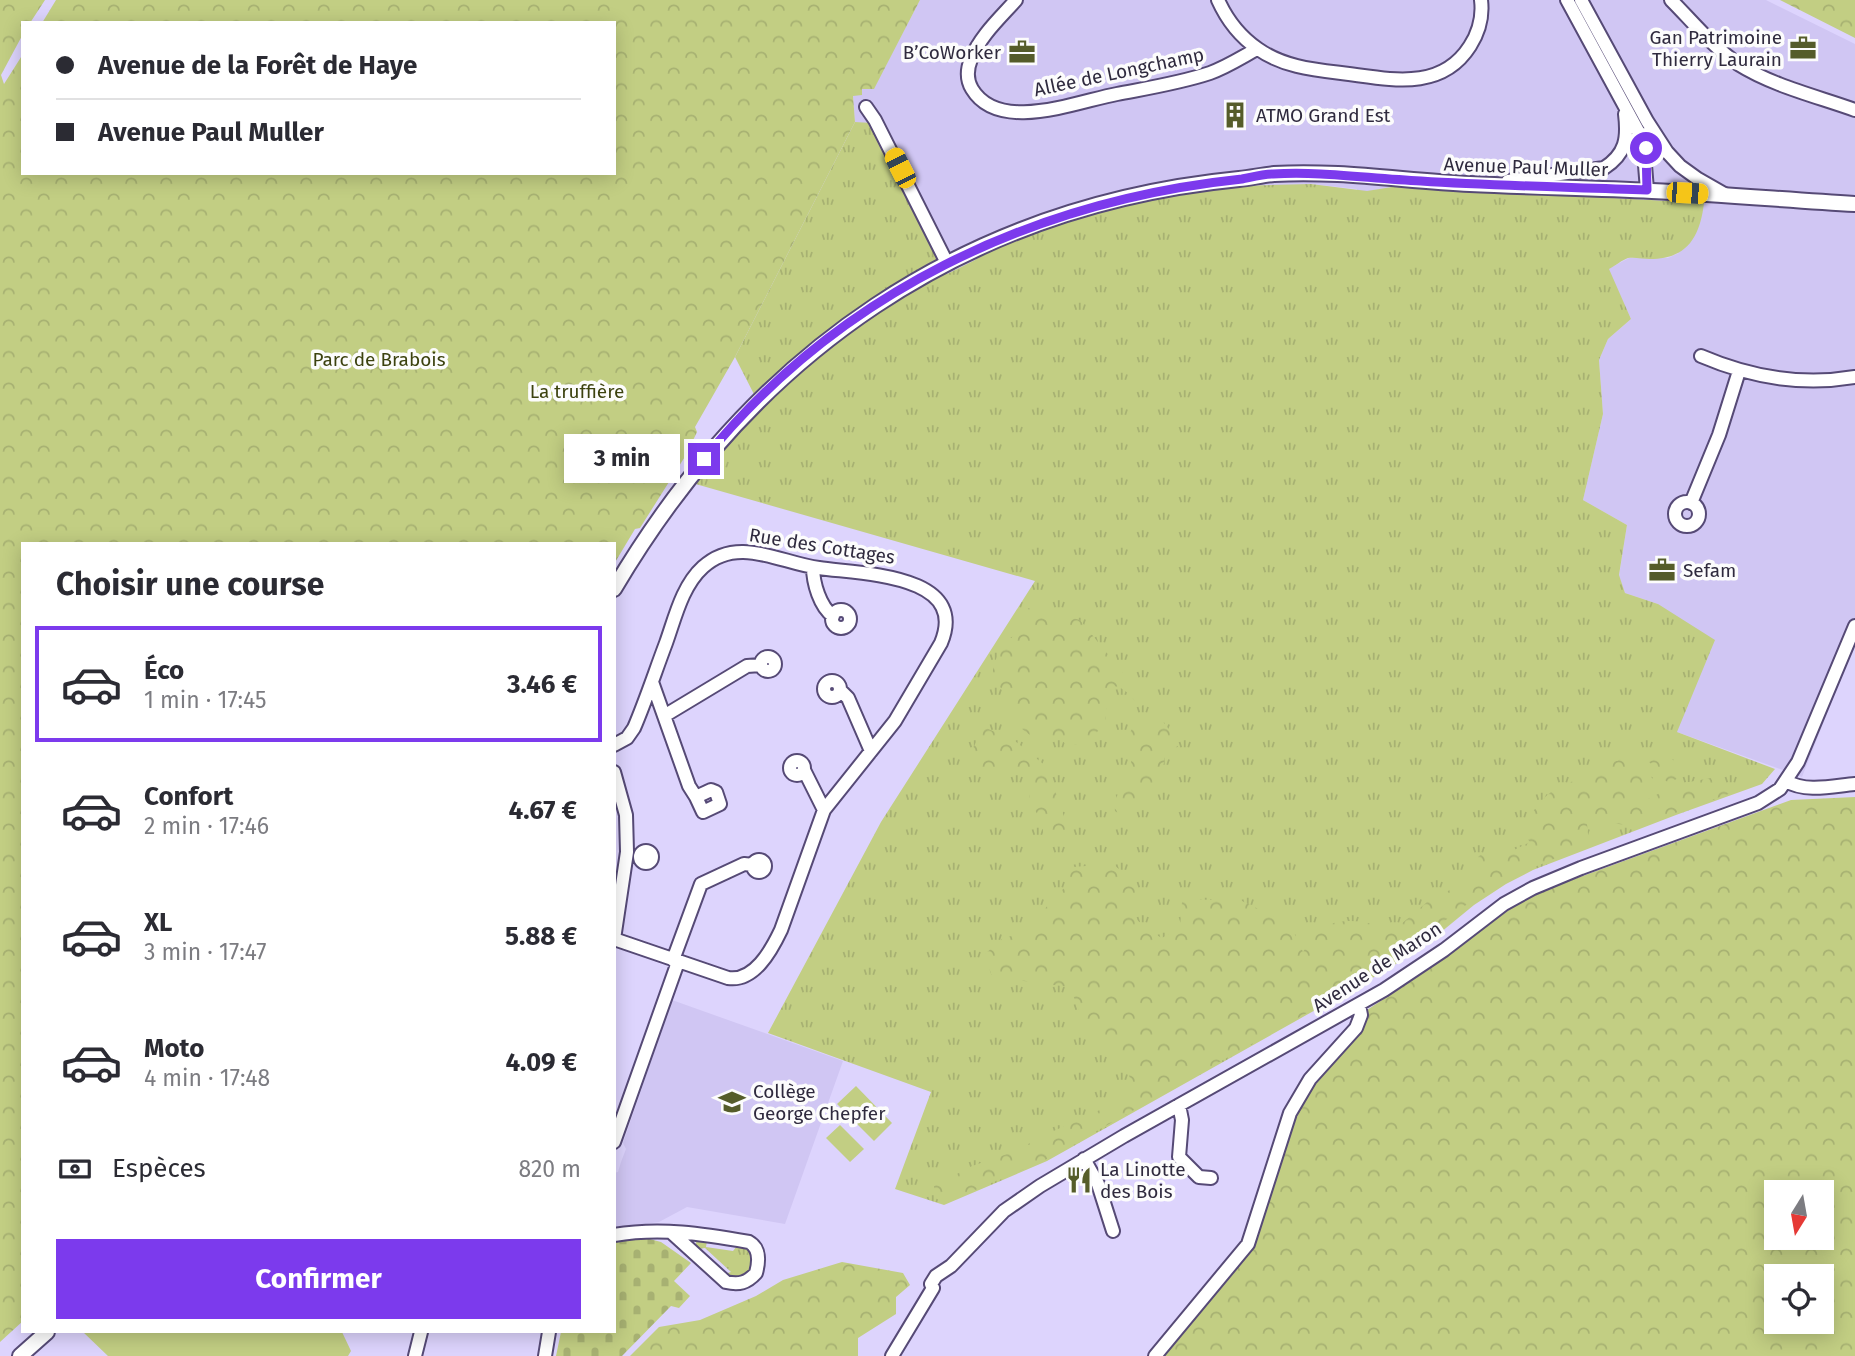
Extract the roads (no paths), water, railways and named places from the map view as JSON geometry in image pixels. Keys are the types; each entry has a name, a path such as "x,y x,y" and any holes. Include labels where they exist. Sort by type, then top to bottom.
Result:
{"main road":[{"name":"Avenue Paul Muller","path":"616,586 692,474 755,402 810,353 855,318 947,263 1020,230 1093,205 1161,190 1245,178 1647,190 1855,204"},
{"path":"20,1356 46,1333"}],"street":[{"name":"Allée de Longchamp","path":"1016,0 981,41 972,55 967,72 976,95 999,110 1041,111 1175,83 1222,69 1257,49"},
{"path":"1218,0 1230,23 1257,49 1285,63 1399,80 1431,77 1450,68 1471,44 1480,23 1481,0"},
{"path":"1567,0 1643,140 1647,190"},
{"path":"1581,0 1647,121 1667,152 1698,179 1727,195"},
{"path":"1671,0 1727,56 1746,68 1773,81 1855,110"},
{"path":"1481,185 1592,171 1604,167 1620,155 1627,141 1624,106"},
{"path":"866,107 947,263"},
{"path":"1647,121 1655,158 1653,177 1647,190"},
{"path":"1701,356 1739,371 1798,380 1855,377"},
{"path":"1691,503 1719,435 1739,371"},
{"name":"Rue des Cottages","path":"616,744 626,738 634,728 680,602 691,581 710,562 730,554 748,551 813,567 886,575 906,581 930,594 944,611 946,629 941,643 901,713 824,810 781,930 751,973 741,979 728,978 616,940"},
{"path":"813,567 813,579 827,612 833,616"},
{"path":"1855,626 1798,762 1786,781 1806,787 1855,784"},
{"path":"666,720 747,666 761,665"},
{"path":"652,682 689,786 696,797"},
{"path":"840,690 848,698 871,751"},
{"path":"804,770 824,810"},
{"path":"616,779 634,860 616,931"},
{"name":"Avenue de Maron","path":"892,1356 933,1288 937,1288 951,1266 1004,1211 1084,1159 1359,1005 1408,975 1523,893 1581,868 1753,806 1775,793 1786,781"},
{"path":"616,1136 701,884 744,864 753,864"},
{"path":"1155,1356 1248,1244 1290,1113 1310,1079 1356,1028 1361,1014 1359,1005"},
{"path":"1179,1105 1182,1120 1179,1157 1199,1177 1211,1178"},
{"path":"1084,1159 1098,1184 1113,1231"},
{"path":"616,1235 644,1230 672,1233 691,1231 749,1242 758,1252 756,1273 744,1283 726,1282 672,1233"},
{"path":"415,1356 421,1333"},
{"path":"545,1356 549,1333"}],"place":[{"name":"Gan Patrimoine Thierry Laurain","path":"1803,48"},
{"name":"B’CoWorker","path":"1022,52"},
{"name":"ATMO Grand Est","path":"1235,115"},
{"name":"Sefam","path":"1662,570"},
{"name":"Collège George Chepfer","path":"732,1102"},
{"name":"La Linotte des Bois","path":"1079,1180"}],"park label":[{"name":"Parc de Brabois","path":"379,359"},
{"name":"La truffière","path":"577,391"}]}
